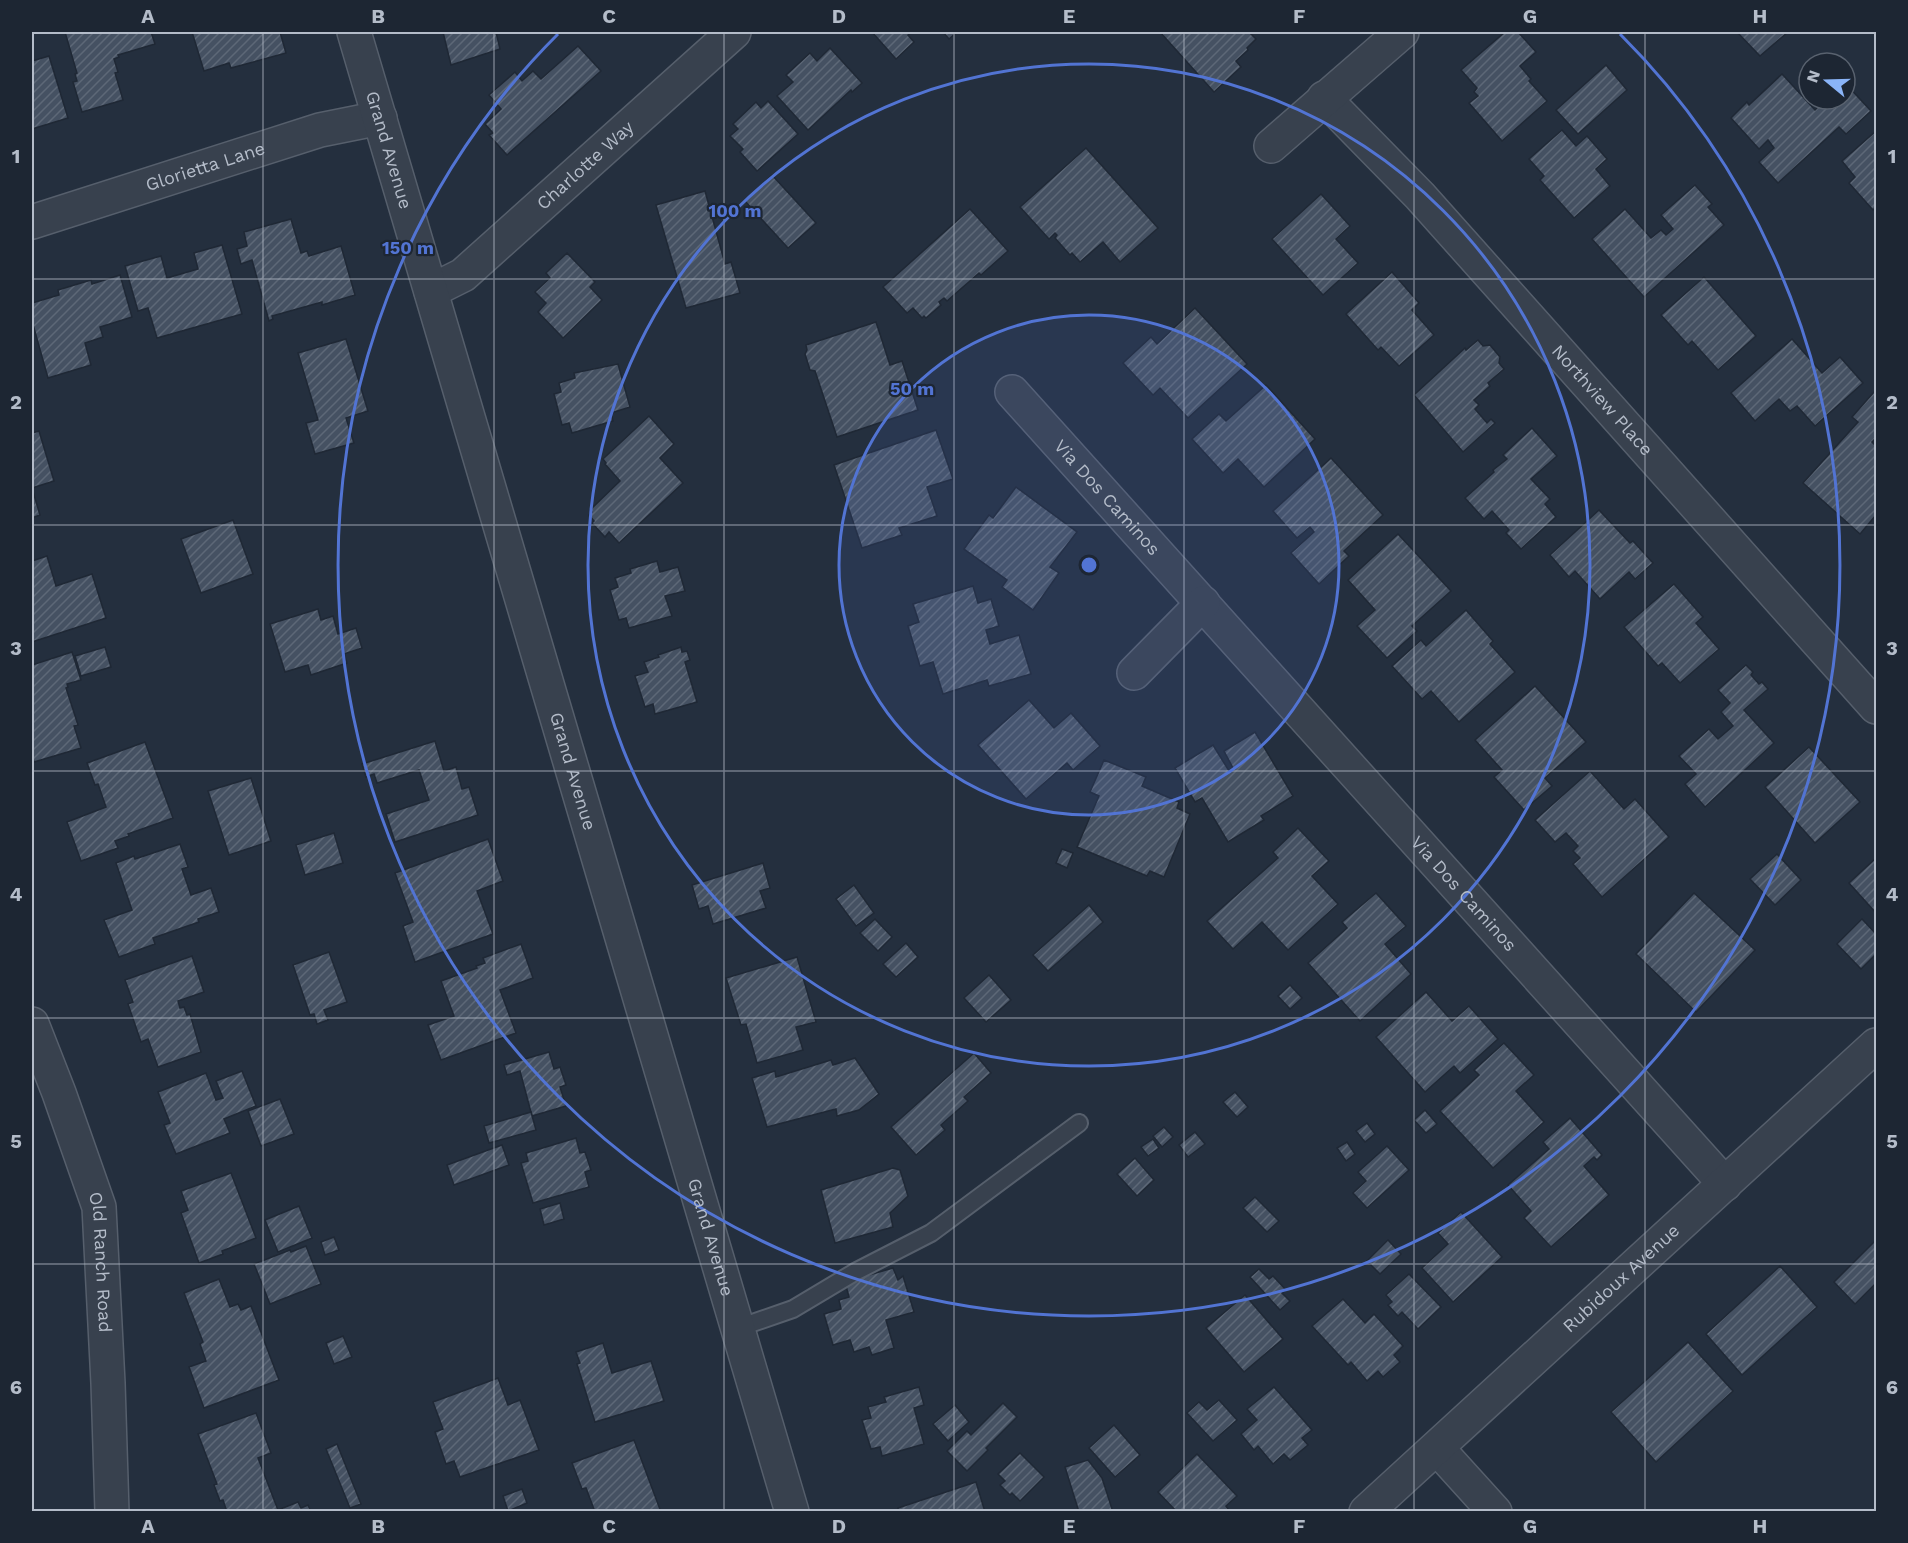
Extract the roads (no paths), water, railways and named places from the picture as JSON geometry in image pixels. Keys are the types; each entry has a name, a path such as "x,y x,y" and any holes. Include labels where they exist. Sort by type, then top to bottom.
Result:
{"street":[{"name":"Grand Avenue","path":"354,32 792,1512"},
{"name":"Charlotte Way","path":"431,291 463,274 734,32"},
{"path":"1271,146 1402,32"},
{"name":"Northview Place","path":"1324,98 1420,196 1876,707"},
{"name":"Glorietta Lane","path":"32,222 320,130 380,118"},
{"name":"Via Dos Caminos","path":"1012,392 1725,1184"},
{"path":"1134,673 1203,603"},
{"name":"Old Ranch Road","path":"32,1024 99,1207 112,1512"},
{"name":"Rubidoux Avenue","path":"1366,1512 1876,1045"},
{"path":"1437,1448 1495,1512"}],"lane":[{"path":"738,1328 793,1310 855,1272 931,1233 1079,1123"}]}
